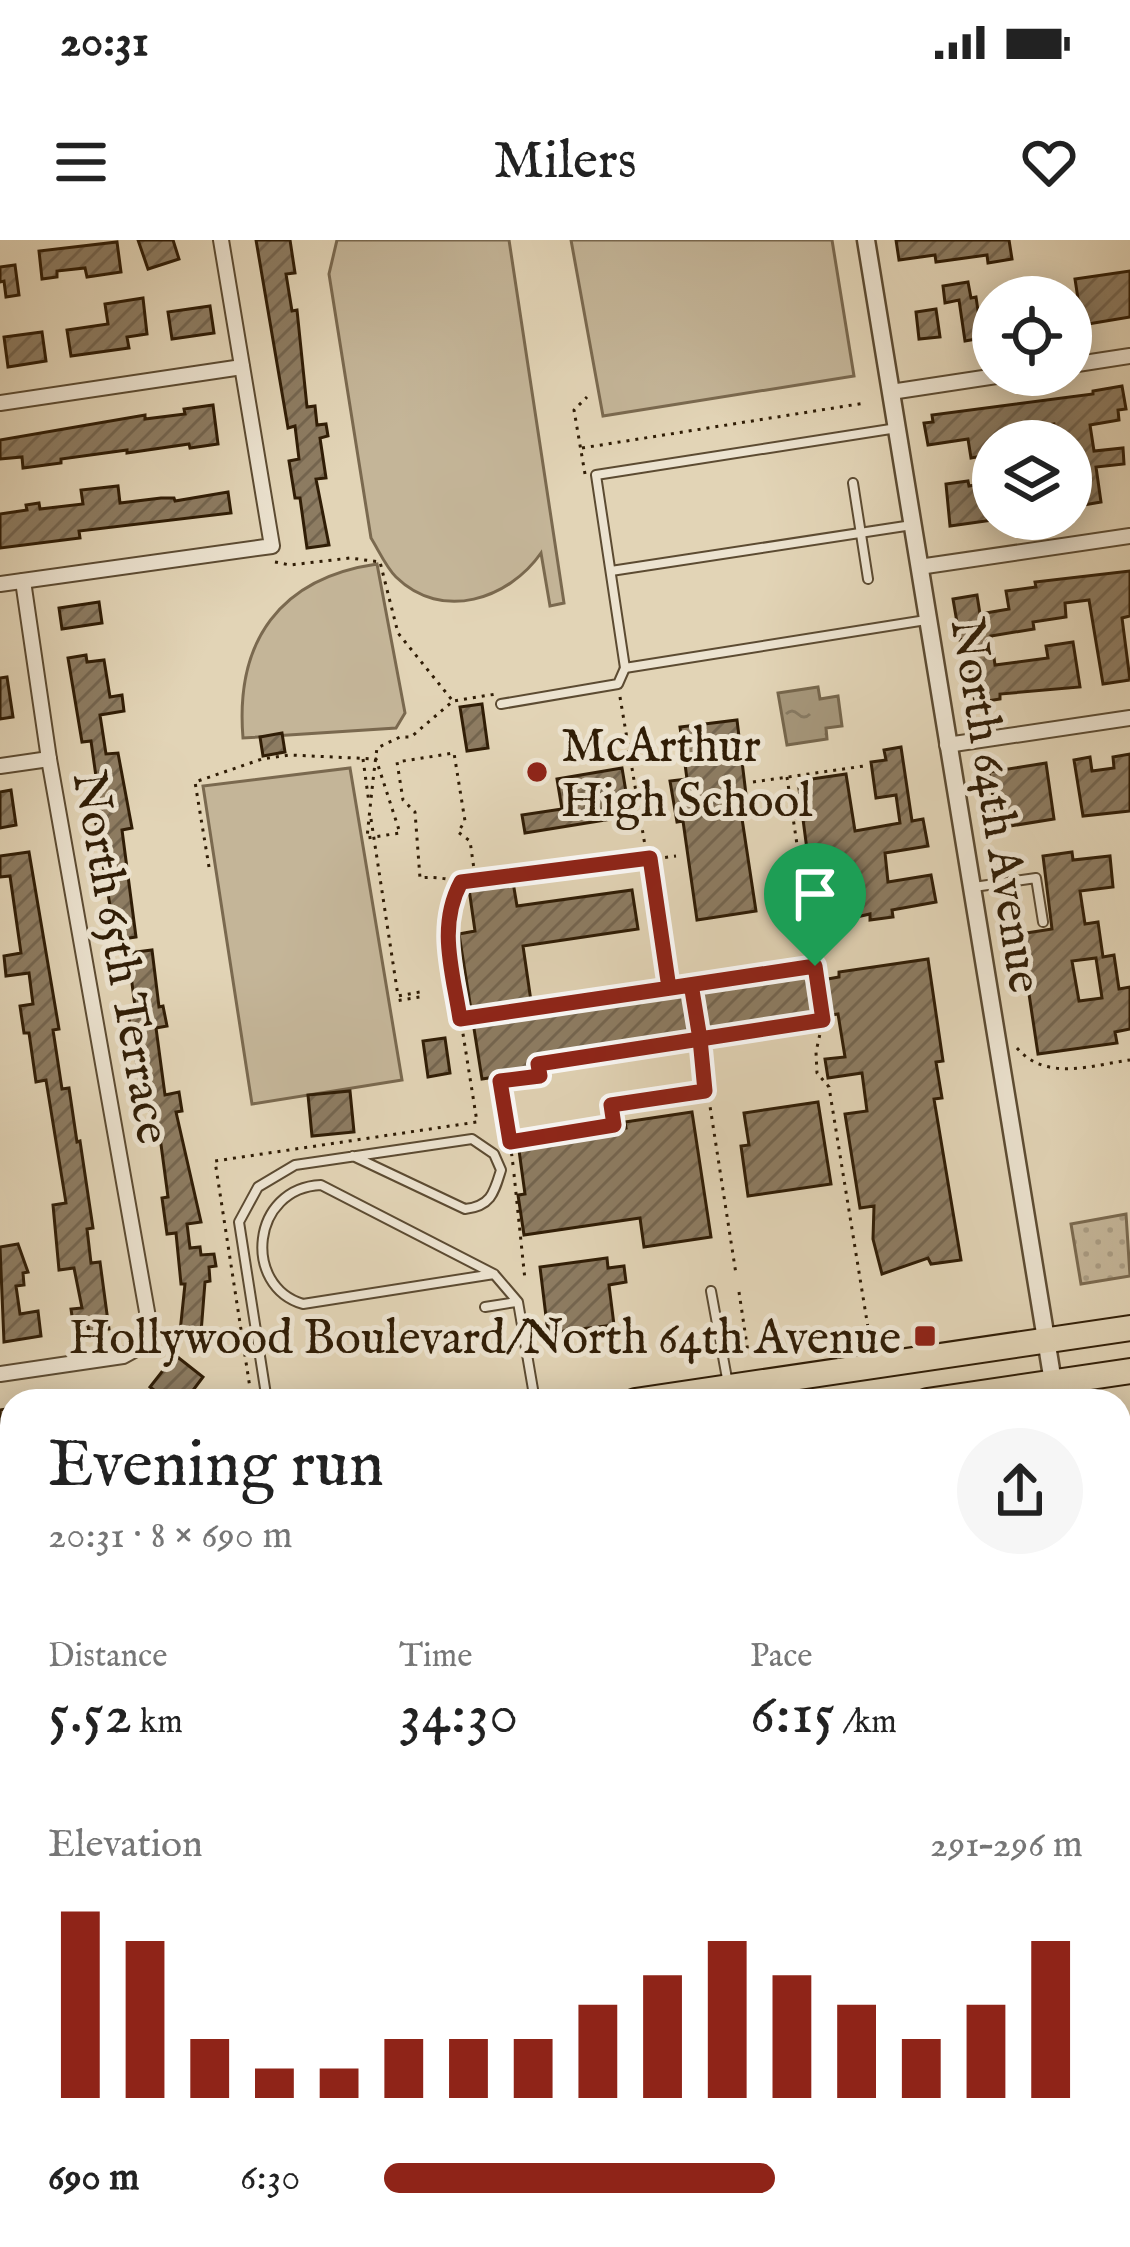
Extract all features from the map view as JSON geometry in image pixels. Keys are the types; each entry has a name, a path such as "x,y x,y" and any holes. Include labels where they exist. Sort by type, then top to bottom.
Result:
{"highway":[{"path":"760,1389 1130,1328"},
{"path":"1054,1389 1130,1371"}],"street":[{"path":"0,584 272,553 221,240"},
{"name":"North 64th Avenue","path":"866,240 1054,1389"},
{"path":"1092,362 1130,356"},
{"path":"0,403 242,367"},
{"path":"891,392 972,380"},
{"path":"919,567 1130,536"},
{"name":"North 65th Terrace","path":"0,1374 123,1356 143,1346 148,1323 49,759 23,581"},
{"path":"947,746 1130,718"},
{"path":"0,766 49,759"}],"lane":[{"path":"499,699 622,682 625,668 596,475 897,428"},
{"path":"853,483 868,579"},
{"path":"610,571 912,525"},
{"path":"625,668 927,620"},
{"path":"972,888 1036,878 1043,922"},
{"path":"265,1389 239,1222 258,1187 295,1165 353,1156 472,1139 494,1154 501,1170 492,1199 465,1209 353,1156"},
{"path":"494,1274 303,1304 286,1299 268,1271 264,1225 281,1198 306,1186 322,1185 494,1274 518,1302 533,1389"},
{"path":"711,1291 729,1389"},
{"path":"484,1307 518,1302"}],"path":[{"path":"580,448 865,403"},
{"path":"272,553 290,565 350,558 380,562 398,633 453,701"},
{"path":"376,759 400,833 367,838 376,748 411,737 453,701 499,699"},
{"path":"250,1389 215,1161 477,1122 446,923 450,902 461,882 474,869 470,841 458,832 465,821 454,753 398,762 403,800 415,812 420,878 461,882 676,856"},
{"path":"209,867 195,782 276,757 376,759"},
{"path":"363,758 370,812"},
{"path":"753,782 864,766"},
{"path":"787,777 823,1020 817,1073 829,1087 870,1340"},
{"path":"642,832 669,988"},
{"path":"374,837 398,996 420,992 420,997 395,1001"},
{"path":"460,1019 815,966"},
{"path":"669,988 691,985 736,1274"},
{"path":"525,1280 500,1081 540,1076 538,1064 823,1020"},
{"path":"1017,1048 1027,1060 1060,1070 1130,1060"},
{"path":"510,1142 614,1125 611,1105 705,1091"},
{"path":"739,1292 748,1352"}],"shaded area":[{"path":"337,240 509,240 564,603 550,606 541,553 493,593 454,601 414,591 386,564 371,538 329,274"},
{"path":"571,240 832,240 854,376 603,416"},
{"path":"377,564 405,713 396,728 243,738 247,672 271,620 314,583"},
{"path":"350,768 402,1080 252,1104 203,786"},
{"path":"1126,1214 1130,1276 1081,1284 1071,1224"}],"water":[{"path":"818,687 820,699 838,696 842,726 826,728 827,739 787,745 778,693"}],"building":[{"path":"138,240 173,240 179,259 148,269"},
{"path":"256,240 290,240 295,273 286,274 292,311 297,310 307,407 315,406 317,425 326,424 328,436 320,438 326,478 316,479 329,545 307,548 300,498 295,498 289,461 299,459 295,426 288,428"},
{"path":"896,240 1009,240 1012,259 988,263 987,255 936,262 935,255 899,260"},
{"path":"117,242 121,272 87,277 85,268 57,271 57,277 42,279 39,251"},
{"path":"15,265 19,295 6,297 0,267"},
{"path":"1130,271 1130,317 1092,323 1092,277"},
{"path":"968,282 972,340 965,341 959,300 945,303 943,286"},
{"path":"143,298 147,334 127,337 129,348 71,356 67,330 108,324 105,304"},
{"path":"210,306 214,333 172,339 168,312"},
{"path":"936,309 940,337 919,339 916,312"},
{"path":"42,332 46,361 8,367 4,337"},
{"path":"1122,386 1126,409 1118,410 1119,420 1092,425 1092,420 972,420 972,458 968,439 928,445 924,423 933,422 932,415 1092,396 1093,391"},
{"path":"213,405 218,444 127,450 23,468 22,457 0,459 0,440 145,415 145,419 185,414 184,409"},
{"path":"1092,438 1094,451 1123,448 1124,464 1096,467 1101,502 1092,504"},
{"path":"968,481 972,486 972,523 950,526 946,484"},
{"path":"118,486 120,503 228,492 231,513 79,531 80,538 0,548 0,514 39,503 40,509 83,504 81,490"},
{"path":"1130,571 1130,616 1122,618 1130,680 1103,684 1089,600 1065,603 1066,617 1033,622 1034,629 991,636 995,665 1048,658 1046,646 1073,642 1080,687 1000,694 1000,699 975,703 953,599 977,595 980,614 1009,609 1006,591 1036,587 1035,582"},
{"path":"99,602 102,623 62,629 59,608"},
{"path":"86,655 87,662 104,660 110,697 122,695 124,711 100,715 106,754 118,753 132,828 122,830 136,937 116,940 94,813 101,812 91,741 82,742 68,658"},
{"path":"7,677 13,717 0,719 0,678"},
{"path":"482,704 488,748 467,751 460,707"},
{"path":"737,720 748,811 741,812 756,911 697,920 683,821 677,822 670,781 687,779 680,727"},
{"path":"282,733 285,752 263,756 260,737"},
{"path":"901,747 912,821 923,819 928,846 885,853 888,882 931,875 936,902 892,910 893,917 870,920 870,914 817,926 798,781 846,774 855,831 900,823 896,795 876,798 871,762 886,760 884,750"},
{"path":"1130,754 1130,811 1083,816 1074,760 1090,757 1092,771 1114,768 1113,757"},
{"path":"1046,763 1054,819 998,828 989,772"},
{"path":"622,768 630,816 525,833 522,815 562,809 557,779"},
{"path":"11,790 16,825 0,828 0,792"},
{"path":"29,852 59,1029 53,1030 62,1089 69,1088 80,1141 93,1228 87,1229 91,1263 100,1262 109,1329 89,1332 87,1321 73,1323 71,1309 82,1308 74,1268 59,1270 53,1205 66,1203 46,1080 36,1082 29,1033 24,1033 20,1006 33,1004 29,973 6,976 4,956 21,953 10,876 0,877 0,856"},
{"path":"1072,852 1073,860 1110,856 1113,887 1080,891 1085,924 1098,922 1103,957 1114,955 1119,989 1130,987 1130,1029 1115,1032 1117,1043 1038,1054 1020,934 1052,929 1043,856","holes":["1096,958 1102,998 1079,1001 1072,961"]},
{"path":"513,882 517,906 632,890 638,929 523,946 533,1015 809,972 811,982 839,977 839,972 928,959 943,1061 936,1062 942,1098 934,1099 961,1260 931,1264 928,1258 882,1274 873,1239 874,1206 860,1208 845,1114 867,1111 862,1073 828,1078 825,1059 845,1057 838,1014 534,1061 535,1071 482,1079 459,934 475,931 469,889"},
{"path":"152,950 159,1007 163,1006 167,1026 156,1028 165,1095 179,1092 182,1111 176,1112 201,1222 187,1224 190,1248 200,1247 201,1255 214,1254 216,1266 209,1267 210,1281 205,1282 201,1333 180,1332 185,1284 181,1284 176,1233 167,1234 162,1198 168,1197 160,1137 154,1138 146,1088 141,1089 127,1007 135,1006 128,953"},
{"path":"445,1038 450,1073 428,1077 423,1041"},
{"path":"350,1091 354,1132 312,1136 308,1095"},
{"path":"818,1102 831,1184 748,1196 741,1146 749,1145 744,1113"},
{"path":"692,1112 711,1237 644,1247 640,1218 524,1235 518,1195 525,1194 518,1143 626,1128 625,1122"},
{"path":"18,1244 28,1272 23,1273 24,1285 16,1286 20,1314 38,1311 41,1336 4,1342 0,1247"},
{"path":"607,1258 608,1268 624,1266 626,1282 609,1285 614,1325 548,1333 540,1267"},
{"path":"175,1355 203,1377 194,1389 150,1387"}],"place":[{"name":"McArthur High School","path":"537,772"},
{"name":"Hollywood Boulevard/North 64th Avenue","path":"925,1336"}],"route":[{"path":"815,966 669,988 650,858 461,882 446,923 460,1019 691,985 700,1039 538,1064 540,1076 500,1081 510,1142 614,1125 611,1105 705,1091 700,1039 823,1020 815,966"}]}
